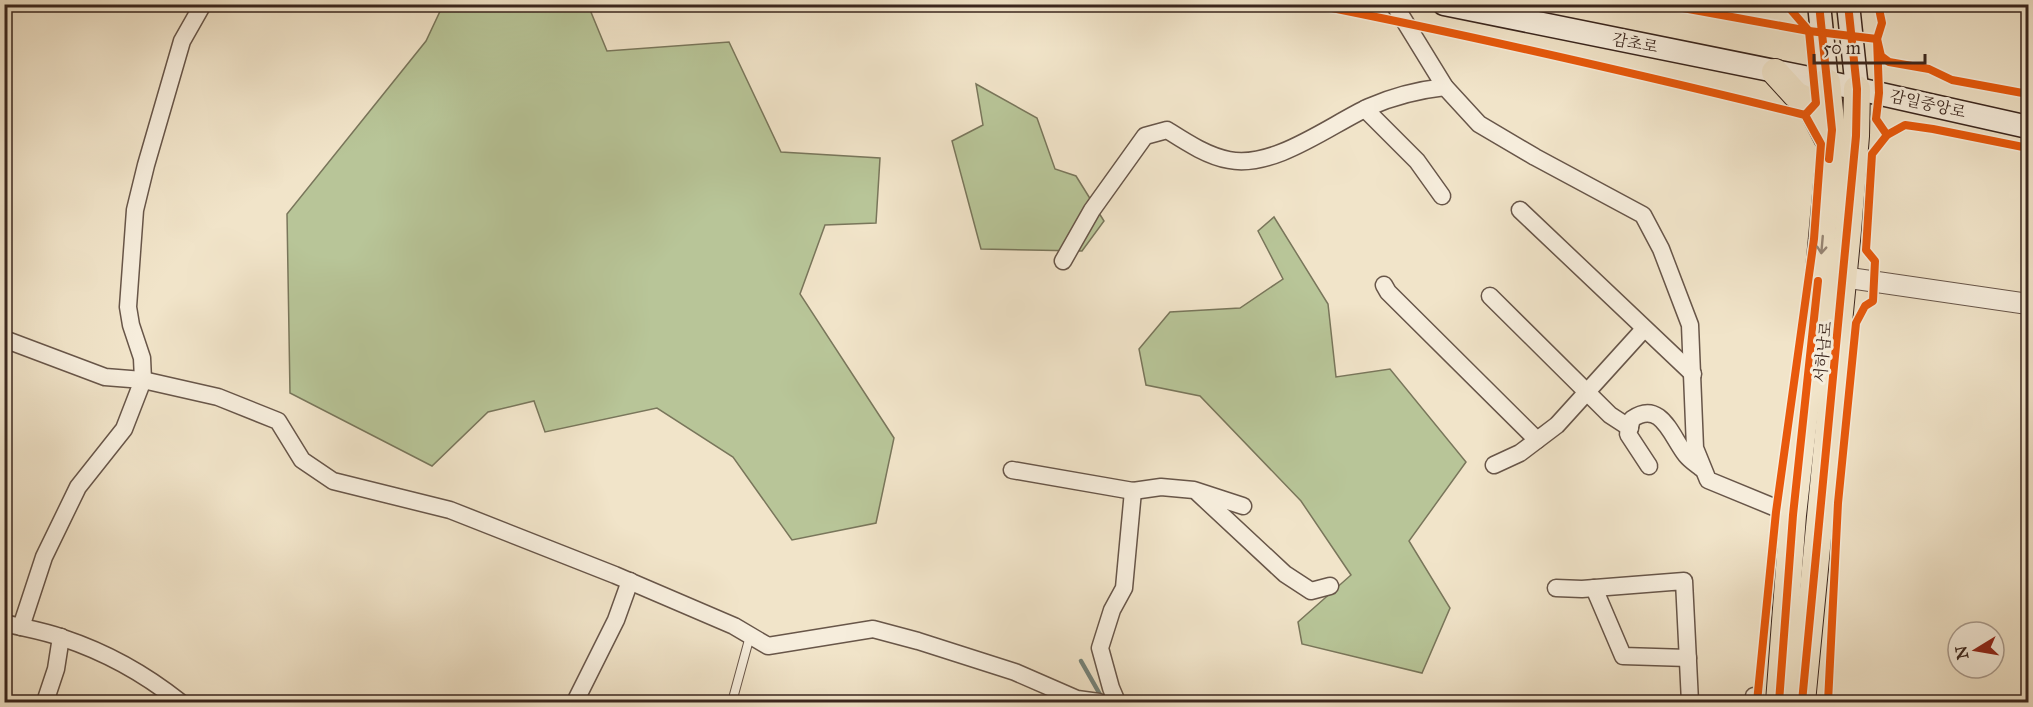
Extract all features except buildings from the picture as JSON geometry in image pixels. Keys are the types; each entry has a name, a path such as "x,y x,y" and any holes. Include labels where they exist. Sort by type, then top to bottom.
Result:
{"main road":[{"name":"감초로","path":"1444,4 1827,82"},
{"name":"서하남로","path":"1802,702 1831,275 1828,171 1832,130 1819,4"},
{"name":"서하남로","path":"1779,702 1793,515 1831,275 1848,230 1856,136 1857,88 1848,4"},
{"path":"1775,72 1796,95 1808,101 1830,145"},
{"name":"감일중앙로","path":"1827,82 2028,127"},
{"path":"1828,171 1835,167 1843,171 1841,210 1848,230"}],"street":[{"path":"180,702 160,686 108,656 61,637 13,625 78,487 124,429 143,380 142,358 131,325 128,307 135,210 182,41 203,4"},
{"path":"1394,4 1445,87 1479,124 1643,215 1660,249 1690,325 1695,448 1708,480 1793,515"},
{"path":"1063,261 1092,210 1145,136 1167,130 1194,146 1230,160 1259,160 1292,149 1365,109 1414,90 1445,87"},
{"path":"1365,109 1417,161 1442,196"},
{"path":"1520,210 1693,374"},
{"path":"1831,275 2028,304"},
{"path":"1384,285 1388,292 1537,440"},
{"path":"1490,296 1610,415 1630,428"},
{"path":"1494,465 1520,453 1557,425 1644,329"},
{"path":"4,339 105,377 143,380 218,397 278,421 302,460 333,482 450,510 734,626 768,646 873,629 1015,672 1086,701"},
{"path":"1649,466 1628,434 1632,419 1642,412 1653,413 1668,426 1687,457 1704,471"},
{"path":"1012,470 1133,491 1161,487 1194,490 1243,506"},
{"path":"1194,490 1285,574 1311,591 1330,585"},
{"path":"1118,702 1111,688 1100,648 1112,610 1124,588 1133,491"},
{"path":"1556,588 1593,588 1684,581 1690,702"},
{"path":"575,702 616,620 630,582"},
{"path":"1593,588 1623,656 1688,658"},
{"path":"45,702 56,669 61,637"}],"lane":[{"path":"732,702 750,636"}],"green space":[{"path":"443,5 588,5 607,51 729,42 781,152 880,158 876,223 825,225 800,294 894,438 876,523 792,540 733,457 657,408 545,432 534,401 488,412 432,466 290,393 287,214 426,41"},
{"path":"976,84 1037,118 1055,169 1076,176 1104,221 1082,251 981,249 952,141 983,125"},
{"path":"1274,217 1328,304 1336,377 1390,369 1466,462 1409,541 1450,608 1422,673 1302,644 1298,622 1351,575 1301,501 1200,396 1146,385 1139,349 1170,312 1240,308 1283,279 1258,231"}],"waterway":[{"path":"1081,661 1102,698"}],"cycle path":[{"path":"1312,4 1560,57 1805,115 1821,144 1814,239 1776,512 1757,702"},
{"path":"1661,4 1809,31 1877,39 1881,56 1889,62 1929,69 1952,80 2028,94"},
{"path":"1792,4 1791,10 1809,31 1816,103 1805,115"},
{"path":"1819,4 1832,130 1829,159"},
{"path":"1802,702 1856,136 1857,89 1848,4"},
{"path":"1878,4 1882,23 1877,39 1879,93 1876,119 1887,135"},
{"path":"1828,702 1838,503 1856,323 1865,306 1873,301 1875,261 1866,250 1872,154 1887,135 1905,125 2028,148"},
{"path":"1779,702 1793,515 1818,281"}]}
